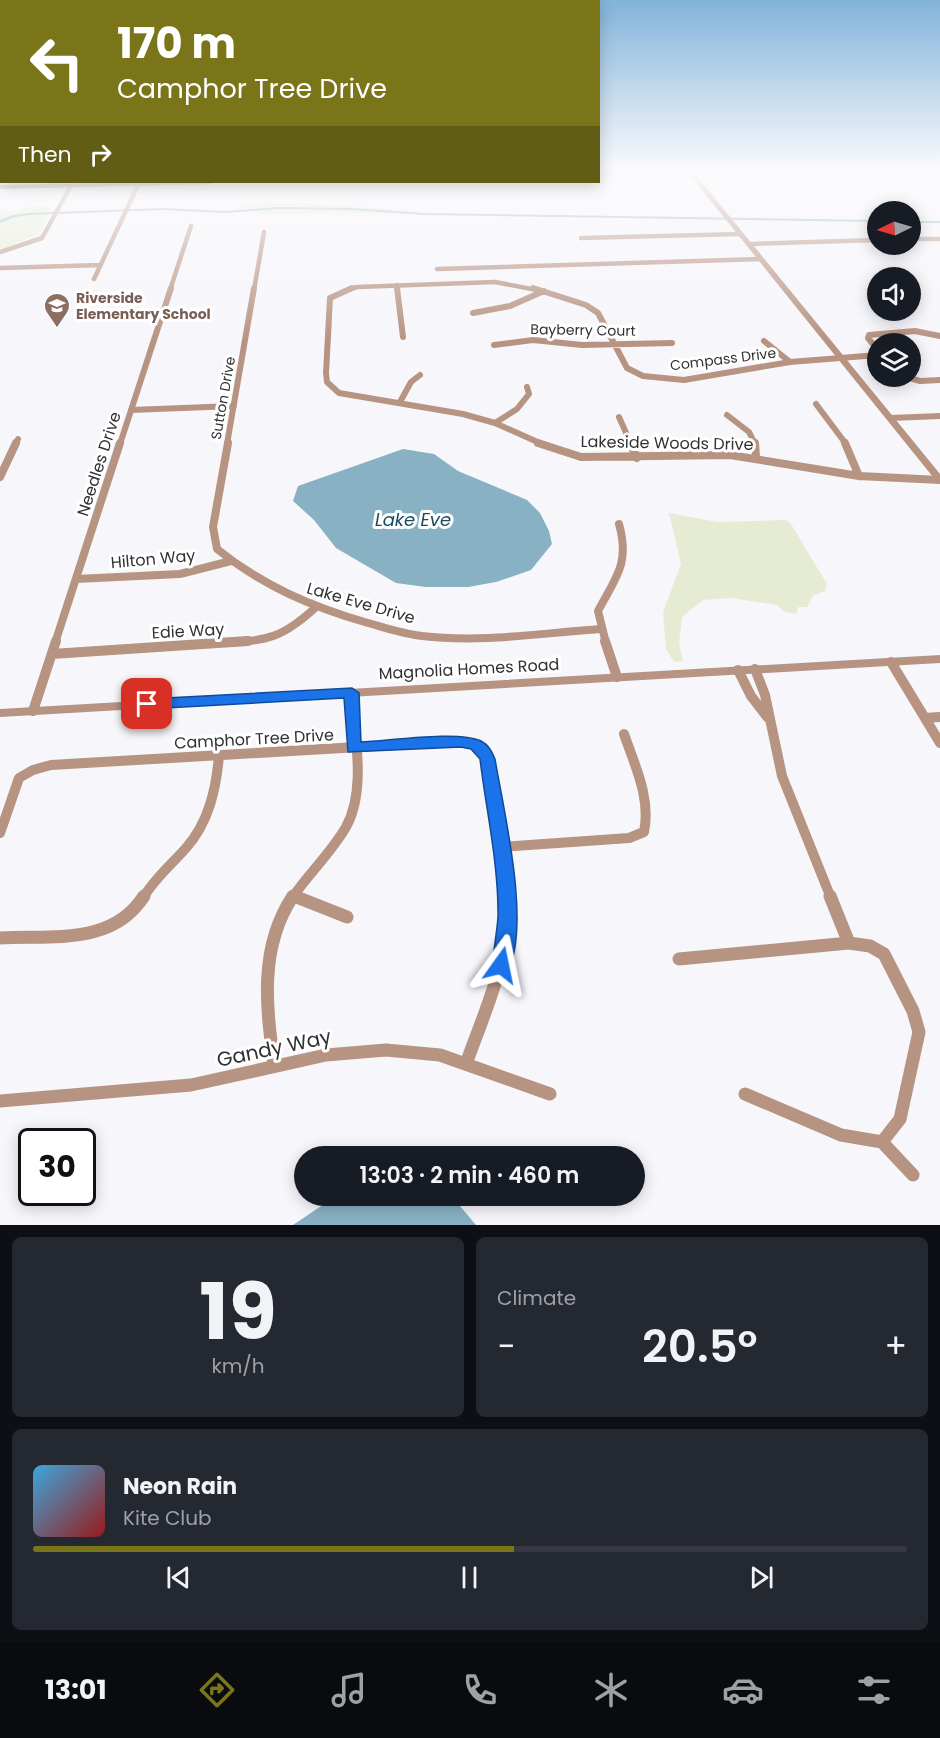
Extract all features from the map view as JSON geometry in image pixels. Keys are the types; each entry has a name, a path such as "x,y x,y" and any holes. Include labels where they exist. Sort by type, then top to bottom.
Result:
{"street":[{"path":"0,252 42,238 48,226"},
{"path":"94,279 118,226"},
{"name":"Needles Drive","path":"33,711 191,226"},
{"path":"734,226 940,480"},
{"name":"Sutton Drive","path":"231,561 217,549 213,527 264,232"},
{"path":"581,238 740,234"},
{"path":"921,239 940,238"},
{"path":"749,244 867,240"},
{"path":"437,269 761,259"},
{"path":"0,268 100,265"},
{"name":"Compass Drive","path":"400,402 339,393 327,382 330,298 346,289 397,285 495,282 522,285 586,305 598,313 627,368 635,374 660,379 706,376 790,362 867,357"},
{"path":"397,285 403,337"},
{"path":"473,313 510,306 544,291"},
{"path":"892,333 915,331 940,336"},
{"name":"Bayberry Court","path":"495,345 533,340 582,345 672,343"},
{"path":"764,341 790,362"},
{"path":"400,402 411,382 420,375"},
{"path":"921,381 940,380"},
{"path":"495,423 517,409 529,394 527,387"},
{"name":"Lakeside Woods Drive","path":"400,402 495,423 565,453 603,459 730,454 859,476 940,480"},
{"path":"816,404 846,444 859,476"},
{"path":"131,410 234,406"},
{"path":"727,415 751,430 756,438 756,457"},
{"path":"890,418 940,416"},
{"path":"619,417 637,458"},
{"path":"0,477 18,439"},
{"path":"617,677 601,629 598,611 602,599 623,564 624,543 619,524"},
{"name":"Hilton Way","path":"76,579 180,574 231,561"},
{"name":"Lake Eve Drive","path":"231,561 266,586 315,608 397,632 429,637 601,629"},
{"name":"Edie Way","path":"52,654 265,640 284,634 315,608"},
{"name":"Magnolia Homes Road","path":"0,713 940,659"},
{"path":"891,662 940,743"},
{"path":"755,669 763,690 782,777 849,943"},
{"path":"738,670 747,690 770,721"},
{"path":"747,690 763,690"},
{"path":"274,1064 265,992 267,956 278,923 293,896 339,837 351,815 354,796 352,693"},
{"path":"925,718 940,717"},
{"path":"466,1064 501,965 508,931 507,899 500,847 629,838 644,832 648,822 647,807 624,734"},
{"name":"Camphor Tree Drive","path":"0,833 19,778 33,770 51,765 461,741 476,745 483,750 488,759 500,847"},
{"path":"0,938 97,931 126,920 139,906 156,879 188,846 202,826 216,790 219,756"},
{"path":"293,896 347,917"},
{"path":"679,959 849,943 870,946 884,954 913,1011 919,1032 900,1119 882,1142"},
{"name":"Gandy Way","path":"0,1101 190,1085 231,1078 274,1064 326,1055 386,1050 440,1055 550,1094"},
{"path":"745,1094 841,1135 882,1142 913,1175"}],"green space":[{"path":"0,226 42,226 39,234 0,250"},
{"path":"669,513 717,522 786,520 791,524 827,584 825,591 813,596 807,607 798,607 797,614 785,612 777,605 731,598 703,600 682,617 679,643 683,661 674,662 666,649 663,612 681,564"}],"water":[{"name":"Lake Eve","path":"403,449 434,454 458,471 527,500 540,513 549,531 552,544 531,570 496,582 468,587 426,587 396,583 336,548 314,520 293,501 298,486"},
{"path":"321,1206 460,1206 476,1225 293,1225"}],"place":[{"name":"Riverside Elementary School","path":"57,329"}],"route":[{"path":"147,704 352,693 354,748 461,741 476,745 483,750 488,759 507,899 508,931 501,965"}]}
